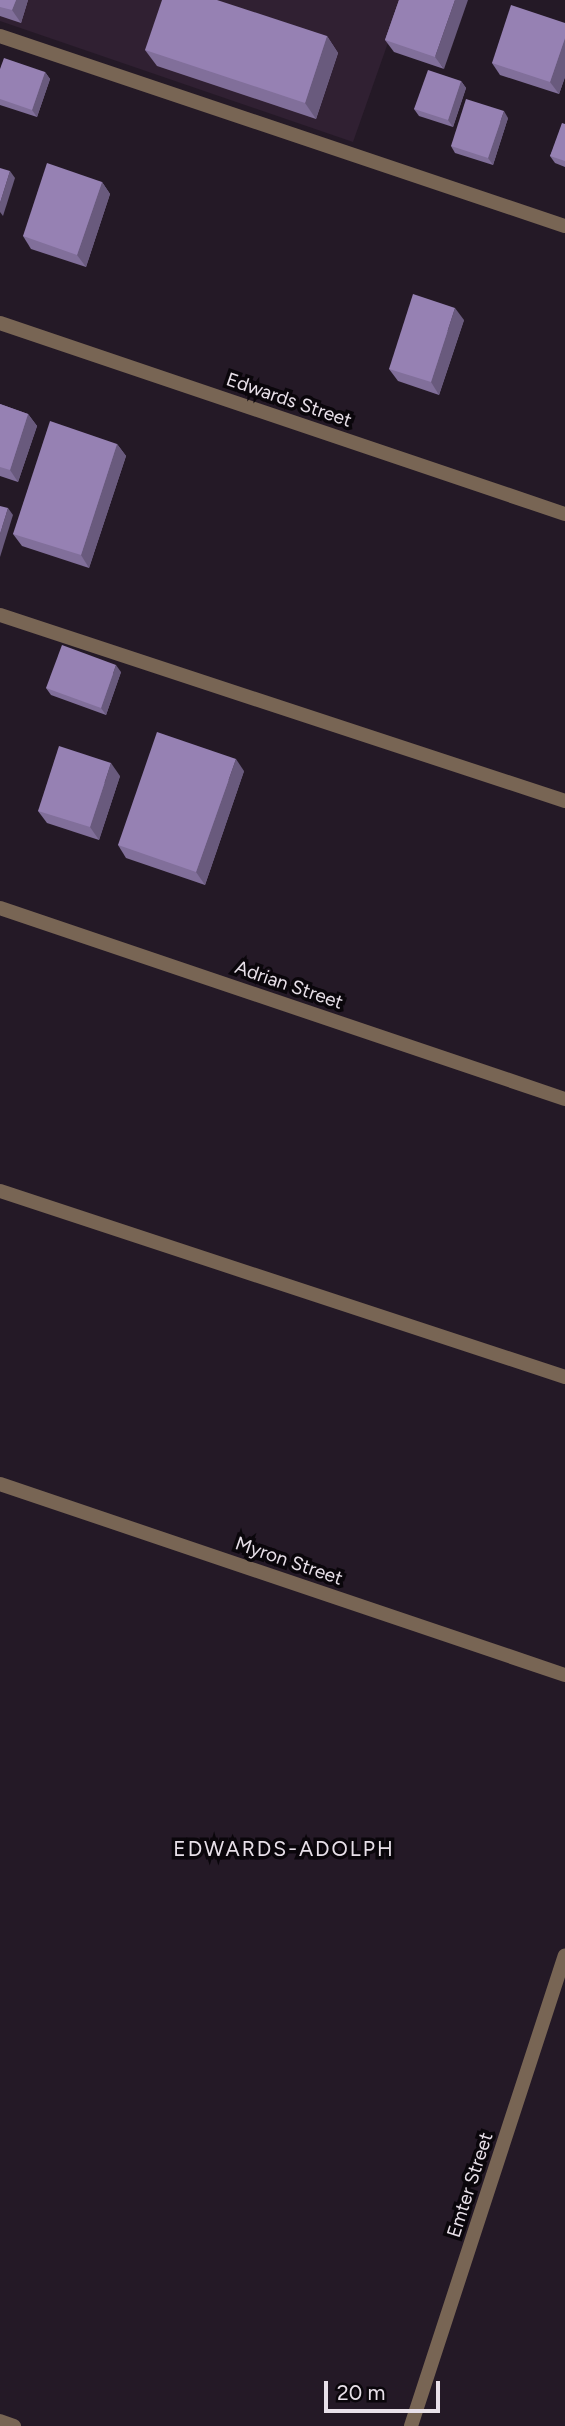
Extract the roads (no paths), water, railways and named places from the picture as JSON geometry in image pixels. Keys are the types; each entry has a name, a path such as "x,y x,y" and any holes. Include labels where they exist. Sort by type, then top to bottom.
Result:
{"street":[{"path":"0,36 565,226"},
{"name":"Edwards Street","path":"0,323 565,514"},
{"path":"0,615 565,801"},
{"name":"Adrian Street","path":"0,908 565,1099"},
{"path":"0,1191 565,1377"},
{"name":"Myron Street","path":"0,1484 565,1675"},
{"name":"Emter Street","path":"411,2426 565,1956"},
{"path":"0,2421 14,2426"}],"district":[{"name":"EDWARDS-ADOLPH","path":"284,1849"}]}
